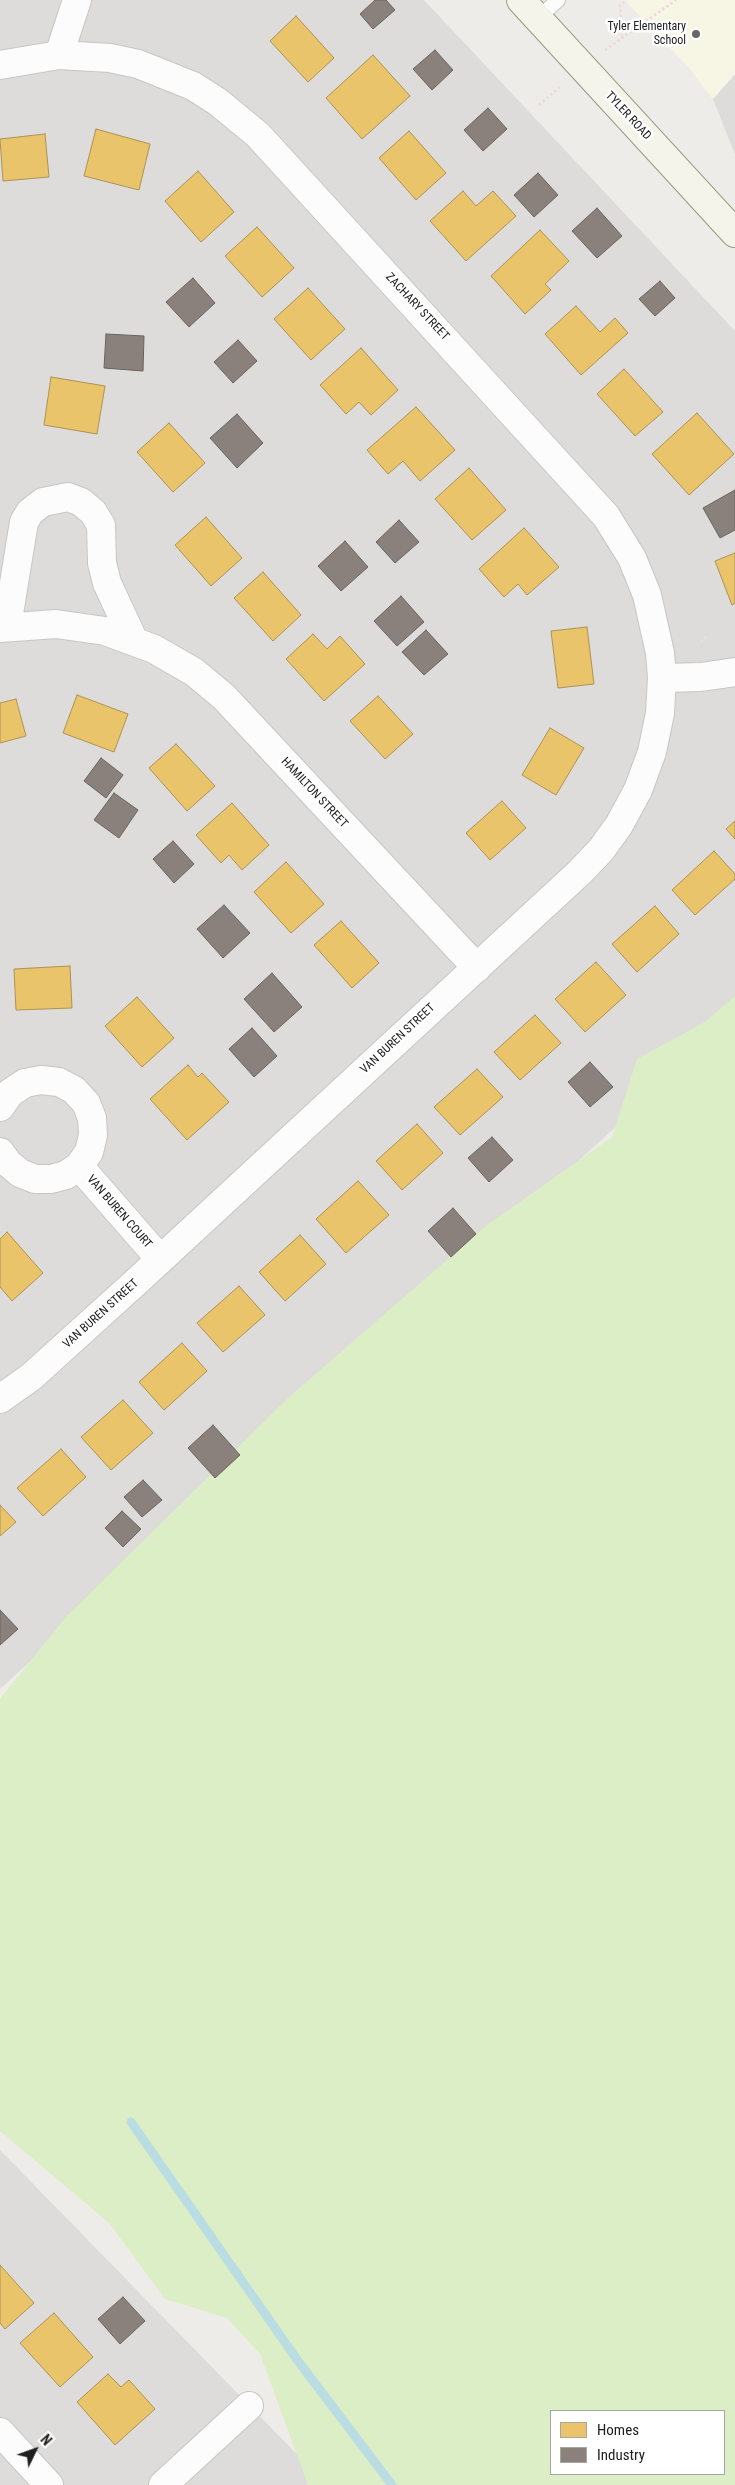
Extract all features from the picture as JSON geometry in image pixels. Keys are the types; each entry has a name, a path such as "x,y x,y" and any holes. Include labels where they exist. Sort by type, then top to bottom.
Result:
{"street":[{"path":"58,56 77,0"},
{"name":"TYLER ROAD","path":"530,9 735,233"},
{"name":"ZACHARY STREET","path":"0,65 58,56 110,58 138,64 193,86 218,102 258,135 606,516 632,558 647,595 660,653 662,678"},
{"name":"HAMILTON STREET","path":"133,639 108,583 102,563 101,524 93,512 81,502 68,498 43,502 30,512 24,522 4,627 56,624 105,631 133,639 194,672 224,697 477,968"},
{"path":"662,678 701,678 735,672"},
{"name":"VAN BUREN STREET","path":"0,1399 32,1377 580,872 619,825 638,790 652,752 660,713 662,678"},
{"name":"VAN BUREN COURT","path":"0,1107 10,1093 25,1083 42,1080 59,1082 74,1090 86,1103 92,1118 93,1135 89,1152 79,1166 66,1175 51,1179 35,1179 20,1173 8,1163 0,1152"},
{"name":"VAN BUREN COURT","path":"79,1166 160,1259"},
{"path":"163,2485 249,2406"},
{"path":"0,2432 49,2485"}],"lane":[{"path":"530,9 558,0"}],"path":[{"path":"622,38 620,5 627,0"},
{"path":"697,645 707,636"}],"shaded area":[{"path":"0,0 424,0 735,331 735,1018 0,1689"},
{"name":"Tyler Elementary School","path":"625,0 735,0 735,74 713,99 689,68"},
{"path":"735,74 735,155 713,99"},
{"path":"0,2150 327,2485 0,2485"}],"green space":[{"path":"735,996 735,2485 308,2485 260,2354 227,2318 165,2299 109,2223 0,2131 0,1699 65,1618 288,1398 487,1225 612,1137 637,1059 705,1022"}],"building: Homes":[{"path":"296,16 334,58 308,82 270,41"},
{"path":"373,55 410,96 362,139 326,98"},
{"path":"96,129 150,144 139,190 84,176"},
{"path":"409,131 446,173 416,200 379,158"},
{"path":"45,134 49,177 3,181 0,139"},
{"path":"198,171 234,212 201,242 165,201"},
{"path":"463,191 476,206 493,191 516,216 466,261 430,221"},
{"path":"257,227 294,268 262,297 225,256"},
{"path":"540,230 569,261 545,284 551,290 525,314 491,276"},
{"path":"308,288 345,329 311,360 274,319"},
{"path":"576,306 600,332 615,318 628,333 581,375 545,334"},
{"path":"361,348 398,390 371,415 359,402 346,414 320,385"},
{"path":"624,369 663,412 635,436 597,394"},
{"path":"51,377 105,386 97,434 44,425"},
{"path":"416,407 455,450 420,481 403,461 388,474 367,450"},
{"path":"697,413 734,454 689,495 652,454"},
{"path":"169,423 205,463 173,492 137,452"},
{"path":"469,468 506,510 472,540 435,499"},
{"path":"206,517 242,558 211,586 175,545"},
{"path":"524,528 559,567 527,595 518,584 504,597 479,569"},
{"path":"735,553 735,603 732,605 715,561"},
{"path":"263,572 301,615 273,641 234,598"},
{"path":"587,627 594,684 558,688 551,631"},
{"path":"313,634 327,649 340,636 365,664 324,701 286,659"},
{"path":"77,695 128,714 114,752 63,733"},
{"path":"378,696 413,734 385,759 350,721"},
{"path":"16,699 26,736 0,743 0,703"},
{"path":"550,728 584,748 556,795 522,775"},
{"path":"176,744 215,786 187,811 149,768"},
{"path":"502,801 526,828 490,860 466,833"},
{"path":"232,803 269,845 242,870 229,855 221,863 196,835"},
{"path":"735,821 735,839 726,829"},
{"path":"714,851 735,874 735,879 695,915 672,890"},
{"path":"286,862 324,904 291,933 254,892"},
{"path":"655,906 679,934 637,972 612,944"},
{"path":"341,921 379,963 352,988 314,945"},
{"path":"596,962 626,995 585,1032 555,999"},
{"path":"70,966 72,1008 16,1010 14,969"},
{"path":"137,997 174,1038 142,1067 105,1026"},
{"path":"535,1015 561,1043 520,1080 494,1052"},
{"path":"188,1065 198,1077 202,1073 229,1102 187,1140 150,1099"},
{"path":"477,1069 503,1097 460,1135 434,1107"},
{"path":"417,1124 443,1153 402,1190 376,1161"},
{"path":"358,1181 389,1215 346,1253 316,1219"},
{"path":"7,1232 43,1273 12,1301 0,1287 0,1239"},
{"path":"300,1235 326,1264 285,1301 259,1272"},
{"path":"239,1286 265,1315 223,1352 197,1323"},
{"path":"182,1343 207,1371 164,1410 139,1382"},
{"path":"123,1400 153,1433 111,1470 81,1437"},
{"path":"61,1449 86,1477 43,1516 17,1488"},
{"path":"0,1505 16,1522 0,1536"},
{"path":"0,2265 34,2303 5,2329 0,2323"},
{"path":"54,2313 93,2357 60,2387 20,2343"},
{"path":"108,2374 121,2387 129,2380 155,2409 115,2445 77,2402"}],"building: Industry":[{"path":"375,0 386,0 395,10 373,29 360,14"},
{"path":"435,50 453,70 432,90 413,69"},
{"path":"488,108 507,129 483,151 464,130"},
{"path":"538,173 558,195 534,217 514,195"},
{"path":"597,208 622,236 597,258 572,231"},
{"path":"193,278 215,303 189,327 166,302"},
{"path":"660,281 675,298 655,316 639,299"},
{"path":"106,334 144,336 143,371 104,368"},
{"path":"238,340 257,361 233,383 214,362"},
{"path":"237,414 263,443 237,468 210,438"},
{"path":"735,490 735,530 720,538 703,508"},
{"path":"399,520 419,542 395,563 376,542"},
{"path":"345,541 368,567 341,591 318,566"},
{"path":"401,596 424,622 397,646 374,621"},
{"path":"426,630 448,654 424,675 402,652"},
{"path":"101,758 123,775 106,798 84,781"},
{"path":"114,793 138,810 119,838 94,820"},
{"path":"173,841 194,864 174,883 153,859"},
{"path":"224,905 250,933 223,958 197,929"},
{"path":"272,973 302,1007 274,1032 244,999"},
{"path":"252,1028 277,1056 254,1077 229,1049"},
{"path":"590,1062 613,1087 590,1107 568,1082"},
{"path":"492,1137 513,1160 489,1182 468,1158"},
{"path":"453,1208 476,1234 451,1257 428,1231"},
{"path":"213,1425 240,1455 215,1478 188,1448"},
{"path":"143,1480 162,1500 142,1517 124,1497"},
{"path":"122,1511 141,1529 123,1547 105,1528"},
{"path":"0,1610 18,1629 0,1645"},
{"path":"123,2297 145,2321 120,2344 98,2319"}],"waterway":[{"path":"131,2122 298,2361 392,2485"}],"place":[{"name":"Tyler Elementary School","path":"696,34"}]}
